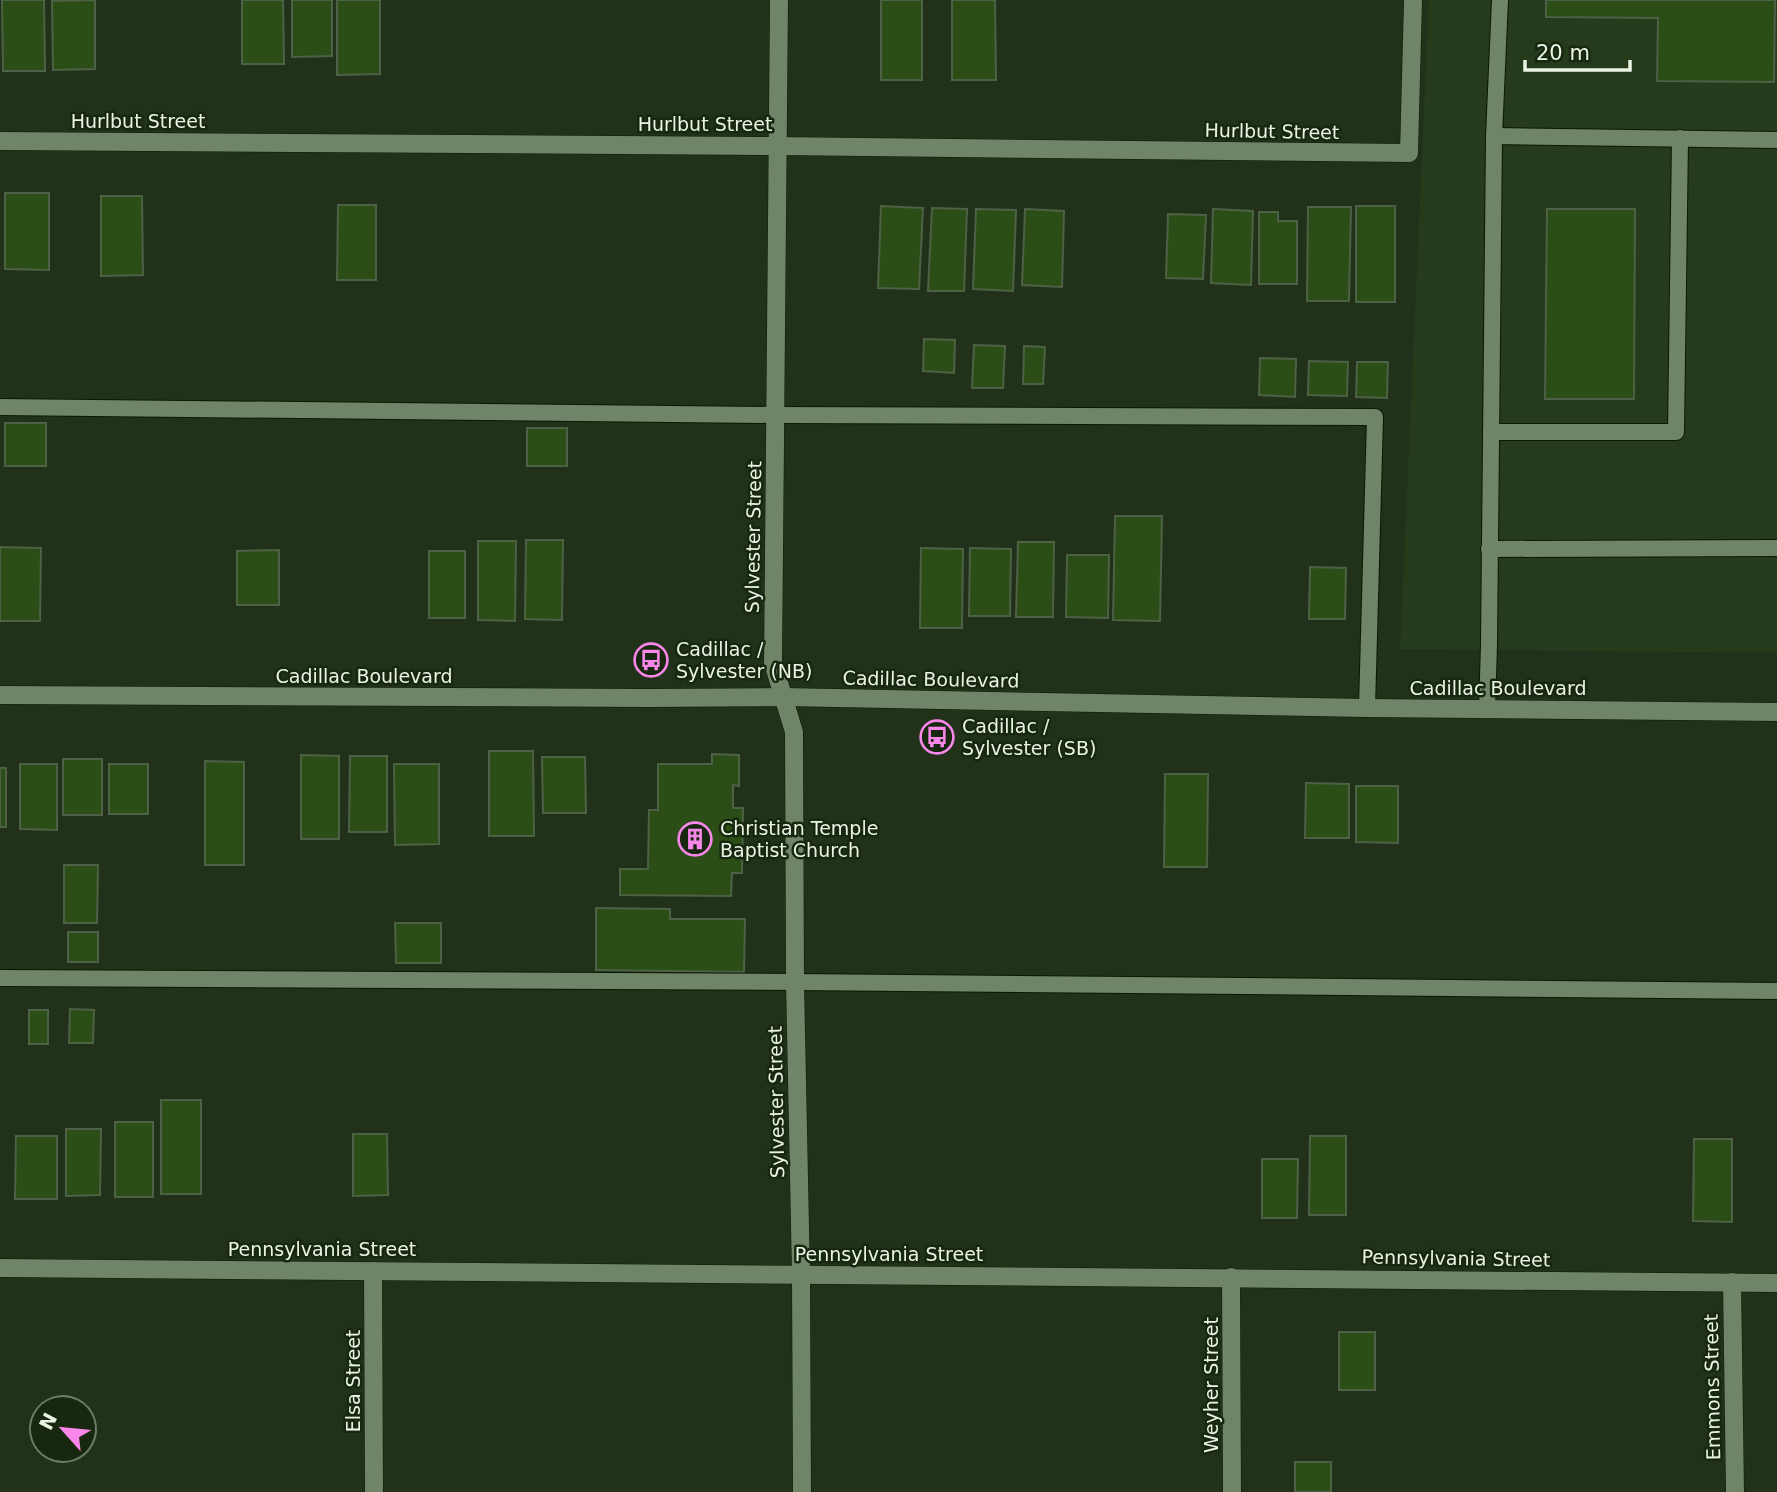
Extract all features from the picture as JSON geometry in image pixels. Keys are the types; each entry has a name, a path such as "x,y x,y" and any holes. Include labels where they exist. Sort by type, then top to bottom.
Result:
{"street":[{"name":"Sylvester Street","path":"779,0 773,663 794,732 794,982 802,1275 802,1492"},
{"name":"Hurlbut Street","path":"0,141 1409,153 1413,0"},
{"name":"Cadillac Boulevard","path":"0,695 783,697 1367,708 1777,712"},
{"name":"Pennsylvania Street","path":"0,1268 1777,1283"},
{"name":"Elsa Street","path":"373,1271 374,1492"},
{"name":"Weyher Street","path":"1231,1277 1232,1492"},
{"name":"Emmons Street","path":"1732,1282 1735,1492"}],"lane":[{"path":"1486,709 1489,645 1494,135 1500,0"},
{"path":"1494,135 1777,140"},
{"path":"1491,432 1676,432 1680,138"},
{"path":"0,407 776,415 1375,417 1367,708"},
{"path":"1489,549 1777,548"},
{"path":"0,978 1777,991"}],"shaded area":[{"path":"1429,0 1777,0 1777,653 1400,649"}],"building":[{"path":"2,0 44,0 45,71 3,71"},
{"path":"95,0 95,69 53,70 52,1"},
{"path":"242,0 283,0 284,64 242,64"},
{"path":"292,0 332,0 332,56 292,57"},
{"path":"337,0 380,0 380,74 337,75"},
{"path":"881,0 922,0 922,80 881,80"},
{"path":"952,0 995,0 996,80 952,80"},
{"path":"1546,0 1775,0 1774,82 1657,81 1658,18 1546,17"},
{"path":"5,193 49,193 49,270 5,269"},
{"path":"101,196 142,196 143,275 101,276"},
{"path":"338,205 376,205 376,280 337,280"},
{"path":"881,206 923,208 919,289 878,288"},
{"path":"1356,206 1395,206 1395,302 1356,302"},
{"path":"1308,207 1351,207 1349,301 1307,301"},
{"path":"932,208 967,209 964,291 928,291"},
{"path":"976,209 1016,210 1013,291 973,289"},
{"path":"1025,209 1064,211 1062,287 1022,285"},
{"path":"1213,209 1253,211 1251,285 1211,283"},
{"path":"1547,209 1635,209 1634,399 1545,399"},
{"path":"1259,212 1278,212 1278,221 1297,221 1297,284 1259,284"},
{"path":"1168,214 1206,215 1203,279 1166,278"},
{"path":"924,339 955,340 954,373 923,371"},
{"path":"974,345 1005,346 1003,388 972,388"},
{"path":"1024,346 1045,347 1043,384 1023,384"},
{"path":"1260,358 1296,359 1295,397 1259,395"},
{"path":"1309,361 1348,362 1347,396 1308,395"},
{"path":"1357,362 1388,362 1387,398 1356,397"},
{"path":"5,423 46,423 46,466 5,466"},
{"path":"527,428 567,428 567,466 527,466"},
{"path":"1115,516 1162,516 1160,621 1113,620"},
{"path":"526,540 563,540 562,620 525,619"},
{"path":"478,541 516,541 515,621 478,620"},
{"path":"1018,542 1054,542 1053,617 1016,617"},
{"path":"0,547 41,548 40,621 0,621"},
{"path":"921,548 963,549 962,628 920,628"},
{"path":"970,548 1011,549 1010,616 969,616"},
{"path":"279,550 279,605 237,605 237,551"},
{"path":"429,551 465,551 465,618 429,618"},
{"path":"1067,555 1109,555 1108,618 1066,617"},
{"path":"1310,567 1346,568 1345,619 1309,619"},
{"path":"489,751 533,751 534,836 489,836"},
{"name":"Christian Temple Baptist Church","path":"712,754 739,755 739,786 733,785 733,808 743,808 742,873 732,873 731,896 620,895 620,869 648,869 649,810 658,810 658,764 712,764"},
{"path":"301,755 339,756 339,839 301,839"},
{"path":"350,756 387,756 387,832 349,832"},
{"path":"542,757 585,757 586,813 543,813"},
{"path":"63,759 102,759 102,815 63,815"},
{"path":"205,761 244,762 244,865 205,865"},
{"path":"20,764 57,764 57,830 20,829"},
{"path":"109,764 148,764 148,814 109,814"},
{"path":"394,764 439,764 439,844 395,845"},
{"path":"0,768 6,768 6,827 0,827"},
{"path":"1165,774 1208,774 1207,867 1164,867"},
{"path":"1306,783 1349,784 1349,838 1305,838"},
{"path":"1356,786 1398,786 1398,843 1356,842"},
{"path":"64,865 98,865 97,923 64,923"},
{"path":"596,908 670,909 670,919 745,919 744,972 596,970"},
{"path":"395,923 441,923 441,963 396,963"},
{"path":"68,932 98,932 98,962 68,962"},
{"path":"70,1009 94,1010 93,1043 69,1043"},
{"path":"29,1010 48,1010 48,1044 29,1044"},
{"path":"161,1100 201,1100 201,1194 161,1194"},
{"path":"115,1122 153,1122 153,1197 115,1197"},
{"path":"66,1129 101,1129 100,1195 66,1196"},
{"path":"353,1134 387,1134 388,1195 353,1196"},
{"path":"16,1136 57,1136 57,1199 15,1199"},
{"path":"1310,1136 1346,1136 1346,1215 1309,1215"},
{"path":"1694,1139 1732,1139 1732,1222 1693,1221"},
{"path":"1262,1159 1298,1159 1297,1218 1262,1218"},
{"path":"1339,1332 1375,1332 1375,1390 1339,1390"},
{"path":"1295,1462 1331,1462 1331,1492 1295,1492"}],"place":[{"name":"Cadillac / Sylvester (NB)","path":"651,660"},
{"name":"Cadillac / Sylvester (SB)","path":"937,737"},
{"name":"Christian Temple Baptist Church","path":"695,839"}]}
